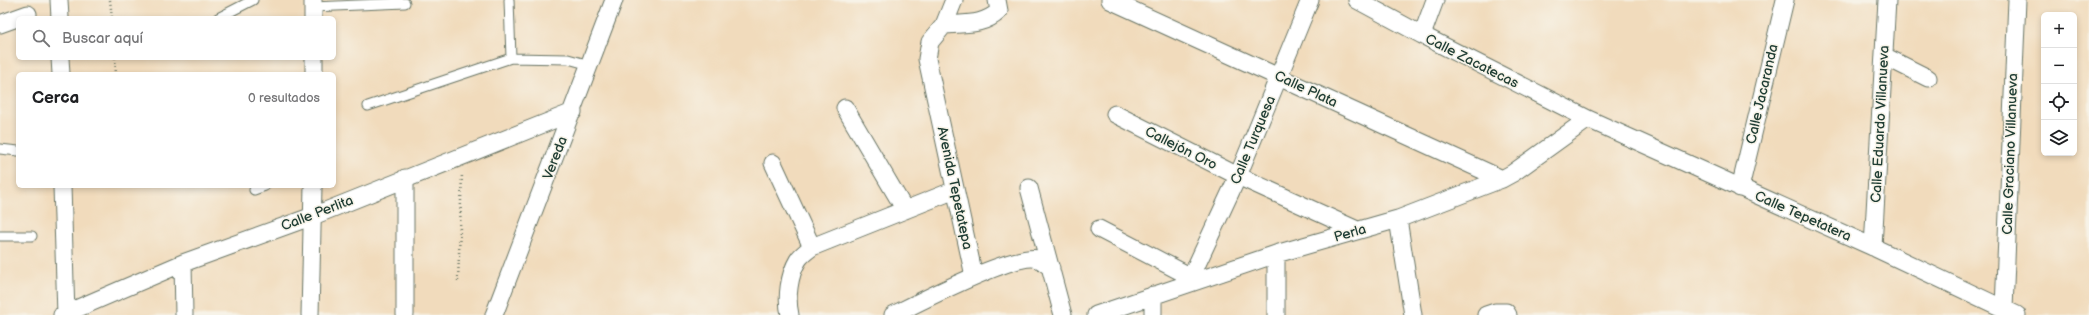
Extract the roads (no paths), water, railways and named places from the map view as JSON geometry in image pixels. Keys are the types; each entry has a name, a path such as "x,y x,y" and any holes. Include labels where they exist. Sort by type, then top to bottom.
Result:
{"street":[{"path":"59,0 60,16"},
{"name":"Vereda","path":"494,315 573,112 614,0"},
{"name":"Avenida Tepetatepa","path":"954,0 944,24 930,42 927,59 974,276"},
{"path":"944,24 981,22 990,19 999,11 997,0"},
{"name":"Calle Plata","path":"1110,0 1502,179"},
{"name":"Calle Turquesa","path":"1194,279 1280,77 1310,0"},
{"name":"Calle Zacatecas","path":"1357,0 1422,35 1588,119"},
{"path":"1422,35 1435,0"},
{"name":"Calle Jacaranda","path":"1740,188 1785,0"},
{"name":"Calle Eduardo Villanueva","path":"1873,247 1887,0"},
{"name":"Calle Graciano Villanueva","path":"2011,311 2017,0"},
{"path":"22,16 28,14"},
{"path":"0,24 16,18"},
{"path":"1884,56 1928,78"},
{"path":"60,60 61,72"},
{"path":"845,108 905,210"},
{"name":"Calle Perlita","path":"65,315 87,310 183,263 313,216 573,112"},
{"name":"Callejón Oro","path":"1115,114 1238,176 1357,230"},
{"name":"Calle Tepetatera","path":"1588,119 1873,247 2011,311"},
{"name":"Perla","path":"1096,315 1194,279 1398,219 1502,179 1513,173 1588,119"},
{"path":"773,163 812,247"},
{"path":"405,315 406,178"},
{"path":"65,315 66,188"},
{"path":"310,315 313,188"},
{"path":"1029,188 1063,315"},
{"path":"790,315 790,277 799,259 812,247 955,190"},
{"path":"1398,219 1413,315"},
{"path":"1099,229 1194,279"},
{"path":"1276,254 1276,315"},
{"path":"893,315 974,276 1025,259 1038,259 1051,268"},
{"path":"183,263 184,315"},
{"path":"1153,295 1153,315"},
{"path":"1486,315 1495,312 1507,314"}],"lane":[{"path":"222,16 253,0"},
{"path":"509,0 511,58"},
{"path":"313,8 404,3"},
{"path":"368,106 511,58 568,59 590,65"},
{"path":"0,149 16,151"},
{"path":"254,190 260,188"},
{"path":"0,236 32,236"}]}
